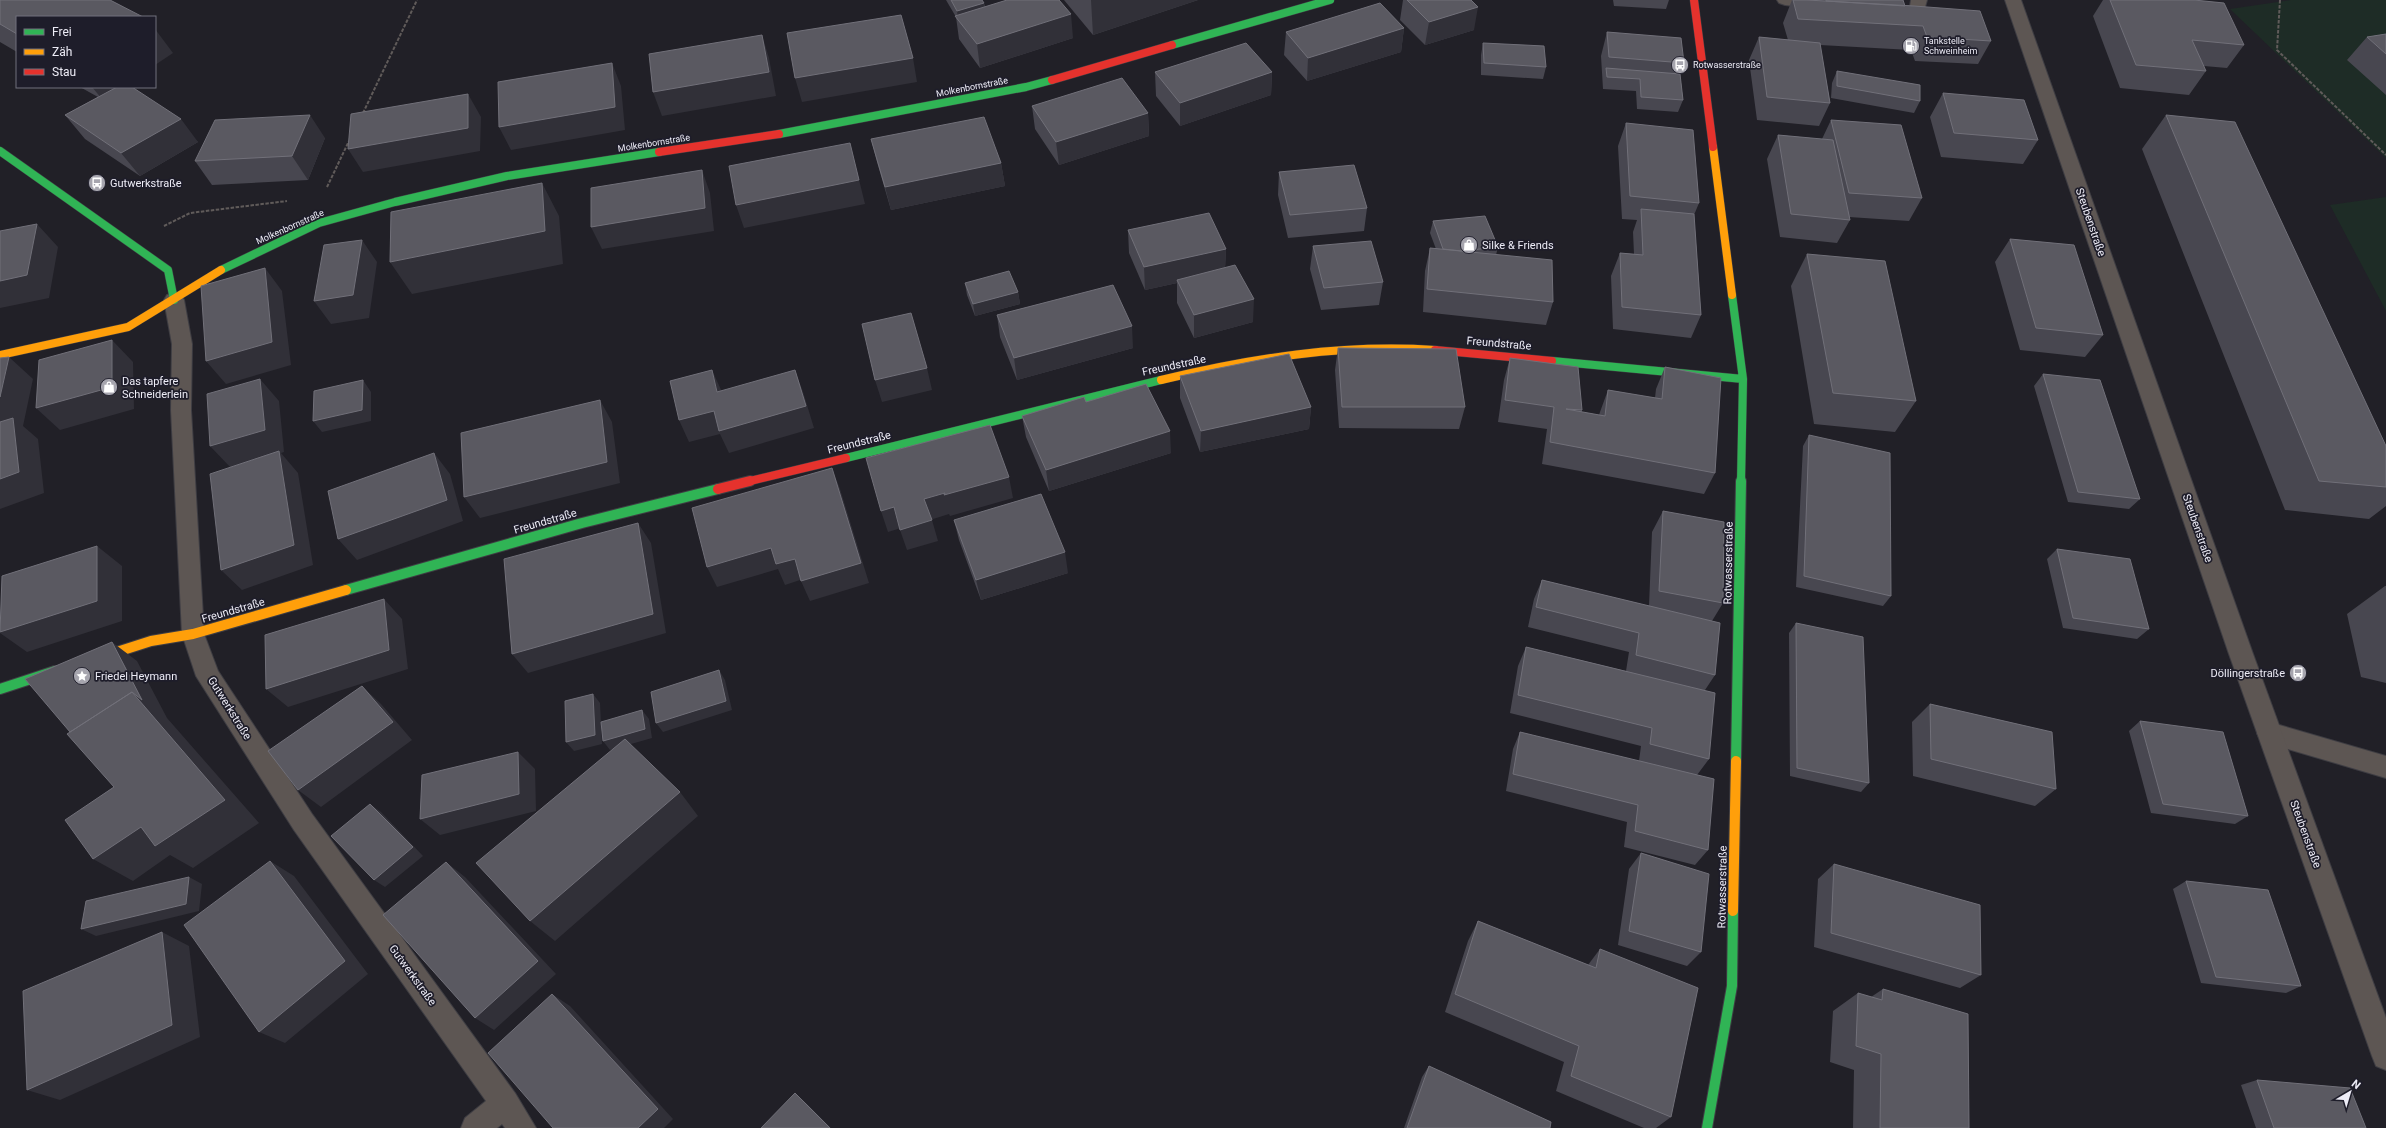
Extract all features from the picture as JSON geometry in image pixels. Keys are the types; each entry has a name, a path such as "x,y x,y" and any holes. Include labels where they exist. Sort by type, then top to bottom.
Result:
{"street":[{"name":"Molkenbornstraße","path":"0,355 128,327 229,265 319,223 395,202 507,176 777,134 1026,87 1330,0"},
{"name":"Rotwasserstraße","path":"1694,0 1743,379 1732,986 1707,1128"},
{"path":"1785,0 1840,5"},
{"path":"1879,8 1917,11 1919,0"},
{"name":"Steubenstraße","path":"2013,0 2269,733 2386,1056"},
{"name":"Gutwerkstraße","path":"0,151 168,270 182,344 181,410 193,634 208,676 303,822 522,1128"},
{"name":"Freundstraße","path":"83,662 151,641 193,634 582,523 1176,376 1297,352 1402,347 1743,379"},
{"path":"0,689 68,667"},
{"path":"2269,733 2386,767"},
{"path":"475,1128 504,1103"}],"path":[{"path":"360,119 416,0"},
{"path":"2280,0 2277,50 2386,155"},
{"path":"319,223 323,196 350,140"},
{"path":"130,242 190,213 292,200"}],"shaded area":[{"path":"2291,0 2386,0 2386,158 2230,9"},
{"path":"2386,197 2386,311 2330,205"}],"building":[{"path":"0,0 110,0 141,16 16,16 16,33 0,24"},
{"path":"951,0 982,0 984,3 957,11"},
{"path":"1007,0 1059,0 1071,14 977,44 955,16"},
{"path":"1407,0 1471,0 1478,7 1429,22"},
{"path":"1793,0 1980,11 1991,41 1927,37 1923,26 1798,19"},
{"path":"1903,0 1905,6 1826,1"},
{"path":"2110,0 2194,0 2224,3 2244,45 2192,40 2206,71 2136,65"},
{"path":"1380,3 1404,28 1308,58 1286,32"},
{"path":"901,15 913,58 795,78 787,33"},
{"path":"1607,32 1681,38 1684,63 1609,57"},
{"path":"2386,34 2386,54 2367,37"},
{"path":"762,35 769,72 653,92 649,54"},
{"path":"1759,37 1820,43 1830,103 1767,97"},
{"path":"1246,43 1272,72 1180,103 1155,72"},
{"path":"1483,43 1544,46 1546,67 1484,63"},
{"path":"612,63 615,107 499,127 498,82"},
{"path":"1606,68 1680,74 1683,100 1641,97 1640,79 1607,77"},
{"path":"1837,71 1920,85 1920,101 1837,86"},
{"path":"1122,78 1148,113 1056,142 1032,106"},
{"path":"115,88 134,88 181,119 121,153 65,115"},
{"path":"1943,93 2024,100 2038,140 1954,133"},
{"path":"468,94 468,128 348,149 351,114"},
{"path":"310,115 292,156 195,161 215,120"},
{"path":"2166,115 2235,122 2386,446 2386,487 2319,481"},
{"path":"984,117 1001,163 885,187 871,139"},
{"path":"1831,120 1901,125 1922,198 1849,193"},
{"path":"1626,123 1693,130 1699,203 1630,196"},
{"path":"1778,135 1833,140 1850,220 1791,214"},
{"path":"850,143 859,180 736,205 729,166"},
{"path":"1354,165 1367,208 1290,215 1279,172"},
{"path":"702,170 705,208 591,227 591,188"},
{"path":"542,183 545,231 390,262 391,212"},
{"path":"1641,209 1694,214 1701,315 1622,307 1620,253 1643,255"},
{"path":"1209,213 1226,249 1144,267 1128,230"},
{"path":"1485,216 1498,247 1462,251 1443,249 1433,221"},
{"path":"37,224 27,275 0,281 0,231"},
{"path":"2010,239 2074,245 2103,335 2036,328"},
{"path":"362,240 353,295 314,301 324,245"},
{"path":"1371,241 1383,282 1324,288 1313,246"},
{"path":"1430,248 1552,260 1553,302 1427,289"},
{"path":"1807,254 1885,261 1916,401 1833,393"},
{"path":"1235,265 1254,299 1194,315 1177,280"},
{"path":"265,268 272,342 206,361 201,286"},
{"path":"1009,271 1018,292 973,304 965,283"},
{"path":"1113,285 1132,326 1014,358 997,315"},
{"path":"911,313 927,368 875,380 862,324"},
{"path":"112,340 112,387 36,408 39,360"},
{"path":"1338,348 1456,349 1465,407 1342,407"},
{"path":"1289,354 1311,407 1201,431 1180,376"},
{"path":"9,357 0,397 0,358"},
{"path":"1510,358 1578,367 1582,410 1566,409 1605,416 1608,390 1662,399 1665,367 1721,378 1715,473 1550,442 1554,407 1505,400"},
{"path":"712,370 717,392 795,370 806,406 719,431 714,411 679,420 670,381"},
{"path":"2043,374 2100,380 2140,499 2078,492"},
{"path":"260,379 265,430 210,446 207,394"},
{"path":"363,380 362,410 313,421 314,391"},
{"path":"1146,384 1170,431 1046,470 1022,416 1084,397 1086,402"},
{"path":"600,400 607,462 464,497 461,433"},
{"path":"13,418 19,472 0,479 0,422"},
{"path":"990,425 1009,477 924,499 932,520 900,530 894,507 881,511 866,458"},
{"path":"1809,435 1890,453 1891,596 1804,576"},
{"path":"279,451 294,545 221,570 210,474"},
{"path":"434,453 447,500 338,539 328,491"},
{"path":"832,468 861,563 801,581 795,559 776,564 771,548 707,567 692,508"},
{"path":"1041,494 1065,552 976,580 954,520"},
{"path":"1663,511 1724,522 1723,603 1659,591"},
{"path":"638,523 653,614 512,654 504,559"},
{"path":"97,546 97,601 0,632 2,576"},
{"path":"2057,549 2130,559 2149,629 2073,618"},
{"path":"1542,580 1720,623 1715,675 1636,655 1639,633 1536,607"},
{"path":"384,599 389,650 266,689 265,635"},
{"path":"1796,623 1863,637 1869,783 1797,768"},
{"path":"112,642 142,700 132,692 70,732 25,679"},
{"path":"1526,647 1715,693 1709,759 1650,744 1652,728 1518,695"},
{"path":"719,670 726,701 656,723 651,692"},
{"path":"362,686 393,722 298,790 268,751"},
{"path":"132,692 225,800 155,846 141,827 93,859 65,820 114,787 67,734"},
{"path":"593,694 595,735 566,742 565,701"},
{"path":"1930,704 2052,732 2056,789 1931,759"},
{"path":"642,710 645,729 603,741 601,722"},
{"path":"2140,721 2223,732 2248,816 2163,804"},
{"path":"1520,732 1714,779 1708,850 1635,831 1638,805 1513,774"},
{"path":"625,739 680,792 530,921 476,863"},
{"path":"518,752 519,794 420,819 422,775"},
{"path":"370,804 413,847 374,880 331,836"},
{"path":"1641,853 1709,874 1701,952 1629,931"},
{"path":"270,861 345,961 259,1032 184,925"},
{"path":"446,862 538,961 475,1018 383,915"},
{"path":"1834,864 1980,905 1981,975 1831,933"},
{"path":"189,877 186,904 81,929 86,901"},
{"path":"2186,881 2268,890 2301,986 2216,977"},
{"path":"1478,921 1596,968 1600,949 1698,988 1671,1117 1571,1076 1579,1046 1455,994"},
{"path":"162,932 172,1025 27,1090 23,991"},
{"path":"1883,989 1968,1014 1969,1128 1880,1128 1881,1054 1856,1046 1858,993 1882,1000"},
{"path":"552,994 658,1109 638,1128 553,1128 488,1053"},
{"path":"1429,1066 1551,1122 1550,1128 1407,1128"},
{"path":"2257,1080 2350,1088 2366,1128 2274,1128"},
{"path":"795,1093 830,1128 761,1128"}],"traffic: fast":[{"path":"1172,45 1330,0"},
{"path":"779,134 1026,87 1052,80"},
{"path":"0,151 168,270 174,300"},
{"path":"221,270 319,223 395,202 507,176 659,152"},
{"path":"1732,295 1743,379 1736,761"},
{"path":"1552,361 1743,379"},
{"path":"846,458 1161,380"},
{"path":"346,590 582,523 718,489"},
{"path":"0,689 55,671"},
{"path":"1707,1128 1732,986 1733,911"}],"traffic: slow":[{"path":"1713,147 1732,295"},
{"path":"0,355 128,327 221,270"},
{"path":"1161,380 1263,358 1297,353 1366,348 1435,350"},
{"path":"95,659 151,641 193,634 346,590"},
{"path":"1733,911 1736,761"}],"traffic: jam":[{"path":"1694,0 1713,147"},
{"path":"1052,80 1172,45"},
{"path":"659,152 779,134"},
{"path":"1435,350 1552,361"},
{"path":"718,489 846,458"}],"place":[{"name":"Tankstelle Schweinheim","path":"1911,46"},
{"name":"Rotwasserstraße","path":"1680,65"},
{"name":"Gutwerkstraße","path":"97,183"},
{"name":"Silke & Friends","path":"1469,245"},
{"name":"Das tapfere Schneiderlein","path":"109,387"},
{"name":"Döllingerstraße","path":"2298,673"},
{"name":"Friedel Heymann","path":"82,676"}]}
